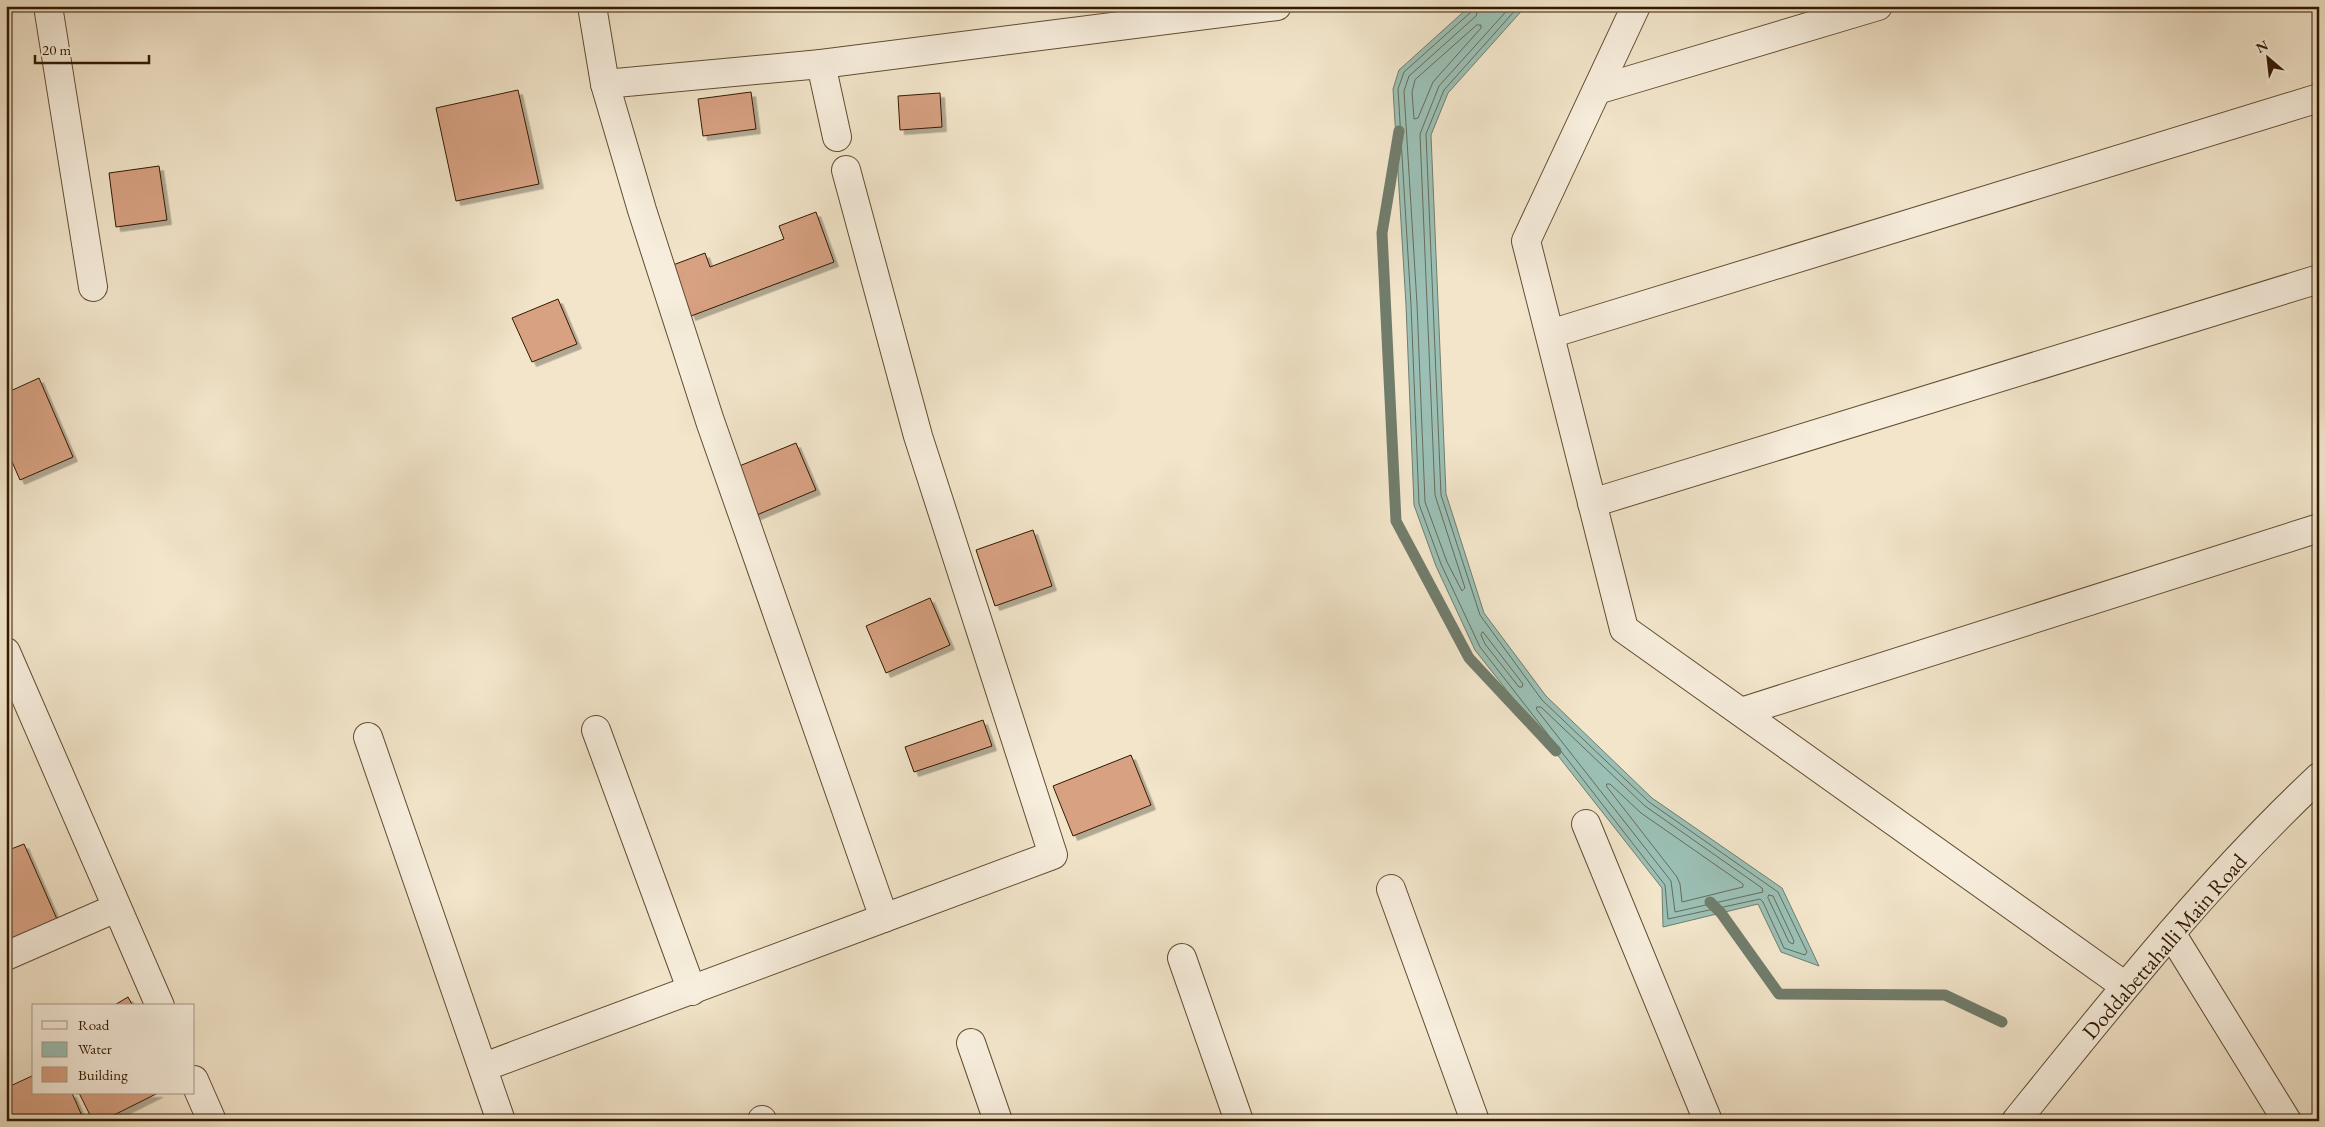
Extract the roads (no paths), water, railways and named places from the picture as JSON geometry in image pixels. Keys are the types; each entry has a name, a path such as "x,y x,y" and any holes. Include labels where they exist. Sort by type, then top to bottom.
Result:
{"street":[{"path":"48,6 93,287"},
{"path":"592,6 605,84 645,219 710,421 884,918"},
{"path":"605,84 822,64 1278,6"},
{"path":"1636,6 1526,241 1624,629 2125,986"},
{"path":"1597,90 1878,6"},
{"path":"822,64 837,137"},
{"path":"1550,334 2319,98"},
{"path":"484,1067 1053,855 918,436 846,170"},
{"path":"1592,503 2319,280"},
{"path":"1741,712 2319,528"},
{"path":"6,652 159,1004"},
{"path":"596,730 692,991"},
{"path":"368,737 484,1067 501,1121"},
{"name":"Doddabettahalli Main Road","path":"2027,1116 2125,986 2201,898 2319,778"},
{"path":"1586,824 1708,1121"},
{"path":"1391,889 1475,1121"},
{"path":"6,956 116,908"},
{"path":"2171,933 2287,1121"},
{"path":"1182,958 1239,1121"},
{"path":"971,1043 998,1121"},
{"path":"195,1082 212,1121"}],"water":[{"path":"1470,6 1526,6 1448,93 1431,135 1446,494 1484,613 1546,696 1652,798 1782,888 1819,966 1781,952 1758,904 1663,927 1662,888 1475,650 1436,566 1414,505 1406,305 1393,89 1399,70"}],"waterway":[{"path":"1399,131 1382,233 1396,521 1469,658 1556,751"},
{"path":"1710,902 1721,913 1779,994 1945,995 2002,1022"}]}
